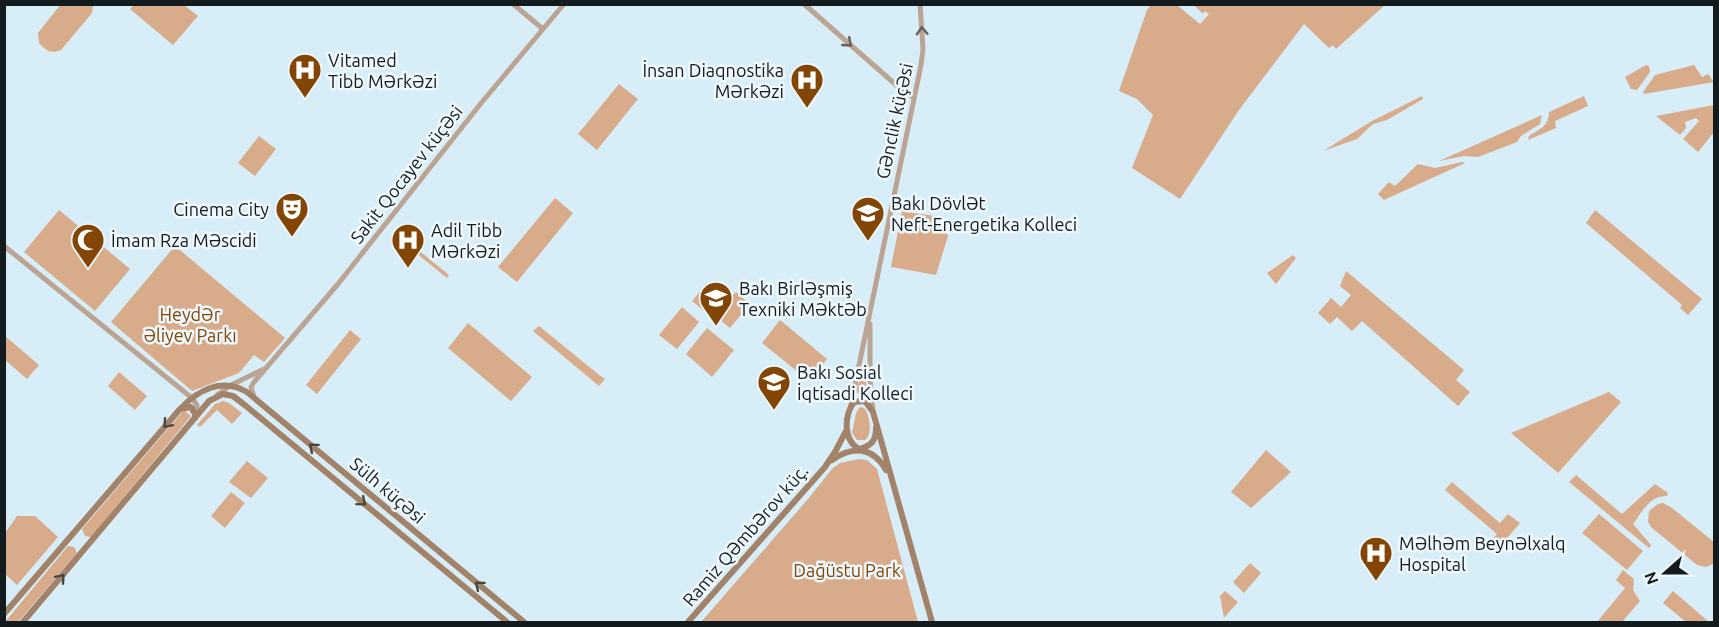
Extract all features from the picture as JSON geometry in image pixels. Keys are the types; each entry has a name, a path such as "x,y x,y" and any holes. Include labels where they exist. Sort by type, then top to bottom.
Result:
{"main road":[{"path":"4,614 180,409 192,398 214,386 231,385"},
{"name":"Sülh küçəsi","path":"231,385 243,389 524,622"},
{"name":"Sülh küçəsi","path":"214,397 227,394 252,411 507,622"},
{"path":"23,622 214,397"},
{"path":"252,411 256,400"},
{"path":"894,487 879,460 849,441 847,427 849,410 854,402 862,400 868,403 873,412 932,622"},
{"path":"180,409 190,407 195,414 195,419"},
{"path":"825,467 840,444 847,427"},
{"path":"825,467 839,455 872,443 876,428"},
{"name":"Ramiz Qəmbərov küç.","path":"688,622 825,467"},
{"path":"419,549 425,541"}],"street":[{"path":"513,4 543,29"},
{"name":"Sakit Qocayev küçəsi","path":"256,400 251,390 252,384 338,284 482,102 564,4"},
{"path":"804,4 914,98"},
{"name":"Gənclik küçəsi","path":"870,314 922,57 920,4"},
{"path":"4,246 192,398 198,405 195,419"},
{"path":"849,410 870,314"},
{"path":"870,314 870,378 873,412"},
{"path":"214,397 231,385 270,365"}],"green space":[{"path":"61,4 93,5 92,13 61,50 52,52 39,43 38,33"},
{"path":"134,5 184,5 198,16 173,45 130,9"},
{"path":"1151,5 1177,5 1200,24 1209,14 1205,11 1203,14 1194,5 1385,5 1336,49 1333,45 1329,48 1304,24 1239,110 1180,199 1132,168 1153,115 1137,99 1119,91 1147,10"},
{"path":"1646,65 1649,66 1650,72 1637,90 1631,89 1625,77"},
{"path":"1694,65 1702,77 1708,74 1714,82 1644,94 1643,92 1655,75"},
{"path":"619,84 638,99 597,150 578,134"},
{"path":"1422,96 1423,99 1387,120 1373,124 1357,139 1323,151 1372,121"},
{"path":"1584,96 1588,106 1555,121 1556,128 1528,140 1529,136 1546,124 1549,112"},
{"path":"1714,105 1714,132 1698,152 1683,139 1699,121 1696,118 1685,122 1686,128 1680,135 1656,116"},
{"path":"1542,115 1540,124 1521,136 1517,142 1478,157 1464,156 1439,161"},
{"path":"259,136 276,149 255,176 238,163"},
{"path":"1465,163 1384,200 1378,194 1389,182 1395,186 1418,164 1435,168"},
{"path":"555,198 573,213 517,282 498,267"},
{"path":"59,210 130,269 95,311 24,252"},
{"path":"1595,210 1702,299 1688,315 1680,308 1682,305 1586,223"},
{"path":"902,211 934,216 948,236 936,275 891,267"},
{"path":"396,232 449,275 447,278 394,235"},
{"name":"Heydər Əliyev Parkı","path":"175,246 285,338 264,362 254,355 239,373 192,391 111,322"},
{"path":"1293,255 1296,258 1276,284 1267,273"},
{"path":"1346,271 1464,370 1456,380 1470,392 1458,406 1362,321 1352,331 1337,317 1330,324 1318,313 1331,298 1341,307 1351,295 1340,286"},
{"path":"707,283 728,300 736,292 750,304 730,328 719,319 726,310 717,303 708,314 692,301"},
{"path":"682,307 699,322 677,349 659,335"},
{"path":"780,320 827,359 809,381 762,343"},
{"path":"468,323 532,377 511,401 448,348"},
{"path":"539,326 605,379 599,386 533,331"},
{"path":"707,328 734,350 712,377 686,354"},
{"path":"350,330 361,339 317,394 306,385"},
{"path":"4,335 39,365 27,379 5,360"},
{"path":"862,366 865,366 867,394 856,393"},
{"path":"119,372 147,396 135,410 108,386"},
{"path":"1609,392 1621,402 1558,473 1511,433"},
{"path":"223,401 242,413 232,424 217,410 200,427 197,425 215,404"},
{"path":"860,407 866,411 870,423 869,435 865,440 857,440 852,433 856,413"},
{"path":"184,410 191,416 91,537 85,536 82,529"},
{"path":"1266,450 1291,472 1251,508 1231,492"},
{"name":"Dağüstu Park","path":"859,459 867,460 877,469 918,622 701,622 832,469 840,463"},
{"path":"247,461 268,478 251,498 229,482"},
{"path":"1576,475 1622,514 1655,484 1668,493 1667,496 1651,501 1633,524 1651,545 1649,548 1569,482"},
{"path":"1452,482 1500,523 1508,514 1520,523 1496,551 1488,545 1497,534 1445,490"},
{"path":"231,492 245,503 225,528 211,516"},
{"path":"1663,503 1714,542 1713,564 1706,567 1697,565 1651,527 1648,522 1649,511"},
{"path":"1599,514 1643,551 1627,570 1582,533"},
{"path":"17,516 35,516 58,537 17,585 5,574 5,533"},
{"path":"68,546 74,547 77,553 18,622 5,622"},
{"path":"1250,563 1261,573 1244,593 1233,582"},
{"path":"1623,570 1634,579 1633,590 1640,601 1622,622 1597,622 1625,588 1616,580"},
{"path":"1225,591 1238,602 1224,618 1220,596"},
{"path":"1673,591 1709,622 1686,622 1663,603"}],"place":[{"name":"Vitamed Tibb Mərkəzi","path":"305,99"},
{"name":"İnsan Diaqnostika Mərkəzi","path":"807,109"},
{"name":"Cinema City","path":"292,238"},
{"name":"Bakı Dövlət Neft-Energetika Kolleci","path":"868,242"},
{"name":"İmam Rza Məscidi","path":"88,269"},
{"name":"Adil Tibb Mərkəzi","path":"408,269"},
{"name":"Bakı Birləşmiş Texniki Məktəb","path":"716,327"},
{"name":"Bakı Sosial İqtisadi Kolleci","path":"774,411"},
{"name":"Məlhəm Beynəlxalq Hospital","path":"1376,582"}]}
